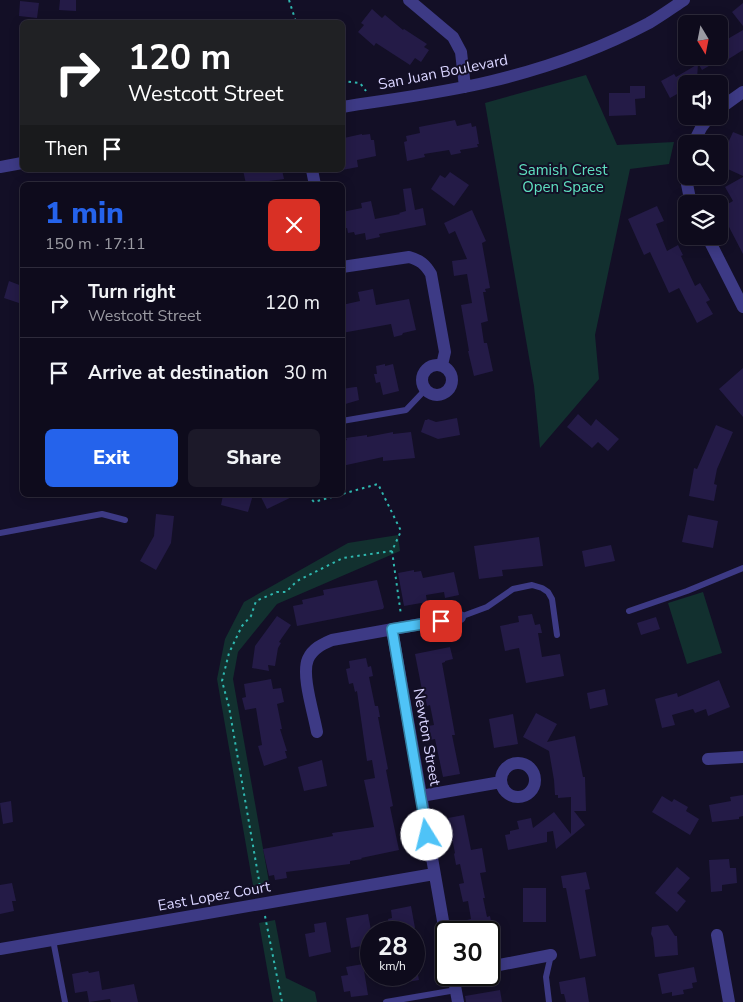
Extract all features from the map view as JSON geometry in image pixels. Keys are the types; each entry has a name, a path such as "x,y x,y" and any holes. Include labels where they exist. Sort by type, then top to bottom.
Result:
{"street":[{"path":"409,0 453,37 461,52 465,87"},
{"name":"San Juan Boulevard","path":"345,106 494,81 555,63 603,45 649,22 684,0"},
{"path":"728,103 743,92"},
{"path":"0,167 20,163"},
{"path":"712,245 743,307"},
{"path":"345,267 409,257 419,259 427,266 431,274 445,352 442,365"},
{"path":"435,364 442,365 450,372 452,383 449,389 439,395 433,394 426,390 422,382 425,371 429,366 435,364"},
{"path":"317,732 306,676 308,659 317,648 332,640 460,617"},
{"name":"Newton Street","path":"397,628 421,796 443,921"},
{"path":"708,759 743,757"},
{"path":"421,796 500,782"},
{"name":"East Lopez Court","path":"0,949 434,874"},
{"path":"716,935 729,1002"},
{"path":"500,964 551,956"}],"lane":[{"path":"345,420 406,410 426,390"},
{"path":"0,533 102,514 125,520"},
{"path":"630,611 687,591 743,568"},
{"path":"460,617 487,607 512,589 532,585 548,592 552,599 557,635"},
{"path":"53,940 65,1002"},
{"path":"549,1002 546,977 551,956"},
{"path":"386,1002 457,996"}],"path":[{"path":"289,0 295,20"},
{"path":"345,82 360,84 372,102"},
{"path":"345,493 378,484 402,531 392,551 397,628"},
{"path":"310,497 314,502 332,497"},
{"path":"282,1002 229,707 222,681 229,653 242,626 251,616 256,601 277,592 286,592 297,581 344,558 392,551"}],"green space":[{"name":"Samish Crest Open Space","path":"586,75 617,145 674,142 669,164 630,169 595,335 599,379 540,448 534,386 485,103"},
{"path":"398,535 400,551 277,604 238,652 233,679 270,888 254,891 217,679 225,639 244,602 348,543"},
{"path":"703,592 722,653 687,664 668,603"},
{"path":"275,920 286,978 315,992 317,1002 273,1002 259,923"}],"building":[{"path":"60,0 76,0 76,11 59,10"},
{"path":"20,1 39,3 37,18 19,16"},
{"path":"743,3 743,26 732,12"},
{"path":"372,9 382,18 385,15 403,30 427,44 424,47 429,50 421,62 415,58 410,65 376,43 374,46 358,32 364,25 361,23"},
{"path":"743,30 743,50 728,59 728,39"},
{"path":"696,65 698,65 697,75 679,75"},
{"path":"699,65 710,65 702,70"},
{"path":"674,74 676,77 678,76 678,94 670,98 661,81"},
{"path":"630,86 645,86 645,98 635,99 636,115 609,116 609,93 630,93"},
{"path":"455,120 457,126 471,123 472,127 476,126 478,147 460,150 461,153 451,155 449,150 424,154 425,157 407,161 404,142 407,141 406,136 420,133 419,127"},
{"path":"733,132 743,136 743,176 728,169 728,143"},
{"path":"370,134 371,140 374,140 376,156 357,160 358,167 345,169 345,138"},
{"path":"243,172 282,172 284,179 261,182 246,182"},
{"path":"450,172 469,185 454,206 431,189 440,175 445,178"},
{"path":"743,177 743,254 728,228 728,204 733,201 725,187"},
{"path":"411,188 415,210 423,208 426,225 379,234 380,237 366,240 365,233 355,235 354,232 348,233 347,228 345,228 345,211 362,208 361,203 371,201 375,219 406,211 403,189"},
{"path":"657,206 664,221 656,224 667,251 678,245 695,286 700,283 710,300 706,302 713,314 697,323 679,288 669,293 650,252 644,255 628,219"},
{"path":"472,210 486,241 482,243 490,288 485,289 486,292 483,292 488,321 481,323 484,343 487,343 493,371 474,376 461,305 472,303 467,274 454,276 452,261 467,259 455,231 449,234 444,223"},
{"path":"9,281 20,285 20,303 4,298"},
{"path":"373,289 376,305 409,299 416,330 394,337 391,324 345,332 345,304 360,301 358,292"},
{"path":"385,364 385,366 393,364 399,391 383,395 380,382 376,383 374,374 377,374 376,366"},
{"path":"743,368 743,417 719,389"},
{"path":"357,387 359,400 345,404 345,389"},
{"path":"578,414 591,426 596,419 619,439 608,451 598,442 592,448 567,427"},
{"path":"457,418 460,435 438,439 421,432 425,420 428,419 436,422"},
{"path":"716,425 733,432 717,469 714,484 717,485 714,501 689,496 694,468 697,469"},
{"path":"393,432 393,434 411,432 415,458 383,461 383,457 345,465 346,438 367,435 367,437"},
{"path":"223,497 252,497 248,512 221,505"},
{"path":"261,497 292,497 267,509"},
{"path":"156,514 174,516 171,543 156,570 140,561 154,536"},
{"path":"688,515 718,521 713,548 682,542"},
{"path":"539,537 543,566 502,570 503,576 479,579 474,546"},
{"path":"611,545 615,561 585,567 582,551"},
{"path":"414,570 414,572 421,571 423,578 454,572 459,595 445,598 444,592 426,595 427,602 404,606 398,573"},
{"path":"377,580 383,609 297,626 293,606 303,604 302,600 324,595 323,590"},
{"path":"532,614 535,625 540,624 542,633 538,633 542,657 560,654 564,676 526,683 519,648 505,651 500,626 519,622 518,616"},
{"path":"277,616 291,625 279,642 281,643 278,648 275,666 268,665 269,671 252,668 255,646"},
{"path":"656,617 660,629 641,635 637,623"},
{"path":"450,647 453,659 442,663 455,735 452,735 460,774 443,777 435,739 430,740 428,726 434,725 430,705 427,706 424,690 422,690 415,654"},
{"path":"366,658 368,667 371,666 373,676 369,677 375,706 378,706 380,717 378,717 393,806 390,807 399,850 350,861 350,864 286,872 287,878 275,880 274,875 269,876 263,849 333,836 332,833 374,827 364,780 375,778 372,760 367,761 357,691 355,692 353,683 349,684 346,669 350,668 349,661"},
{"path":"271,679 273,689 281,688 284,702 277,704 282,729 280,729 287,751 285,751 287,758 264,766 258,746 262,745 256,708 245,710 242,698 246,697 244,684"},
{"path":"719,680 730,707 708,716 706,709 695,713 693,709 672,715 675,725 662,728 655,699 677,693 678,697"},
{"path":"605,689 608,705 590,709 587,693"},
{"path":"536,713 557,724 547,742 575,736 583,777 585,777 586,811 574,811 585,825 556,849 553,831 547,832 547,842 508,850 505,835 510,834 510,831 519,829 517,821 531,818 533,828 554,812 571,834 571,797 558,798 558,795 555,795 549,751 523,737"},
{"path":"513,714 518,744 494,748 489,719"},
{"path":"322,760 327,786 304,791 298,767"},
{"path":"743,795 743,816 739,817 739,819 712,822 709,805 731,801 730,797"},
{"path":"662,796 672,802 674,799 688,807 686,811 699,819 690,835 652,812"},
{"path":"11,801 13,822 3,824 0,803"},
{"path":"464,815 471,850 482,848 486,872 480,873 485,898 483,898 487,917 490,916 491,921 467,921 471,919 468,901 463,902 459,884 464,883 460,864 456,865 448,818"},
{"path":"729,859 730,868 736,868 737,883 722,885 722,891 711,892 709,860"},
{"path":"677,867 690,878 677,893 686,901 677,912 655,893"},
{"path":"586,872 590,889 585,890 596,956 580,959 566,888 563,888 561,876"},
{"path":"12,883 16,901 12,901 14,911 0,914 0,885"},
{"path":"523,888 546,888 546,922 523,922"},
{"path":"411,906 414,921 388,921 388,919 392,918 391,910"},
{"path":"368,914 369,921 360,921 360,946 351,948 346,918"},
{"path":"326,922 331,952 309,957 305,934 315,932 314,924"},
{"path":"668,925 675,936 677,936 678,955 655,957 651,934 652,927"},
{"path":"360,965 360,986 367,986 368,995 351,997 350,991 344,992 341,976 348,975 346,967"},
{"path":"694,967 697,982 692,983 693,988 683,990 684,994 672,996 672,992 662,994 658,974"},
{"path":"88,971 89,973 99,971 102,990 134,984 138,1002 111,1002 110,999 89,1002 87,991 75,993 72,974"},
{"path":"585,977 589,1002 566,1002 564,994 561,994 559,982"},
{"path":"500,990 502,1002 466,1002 465,996"}],"route":[{"path":"427,835 392,629 441,621"}]}
